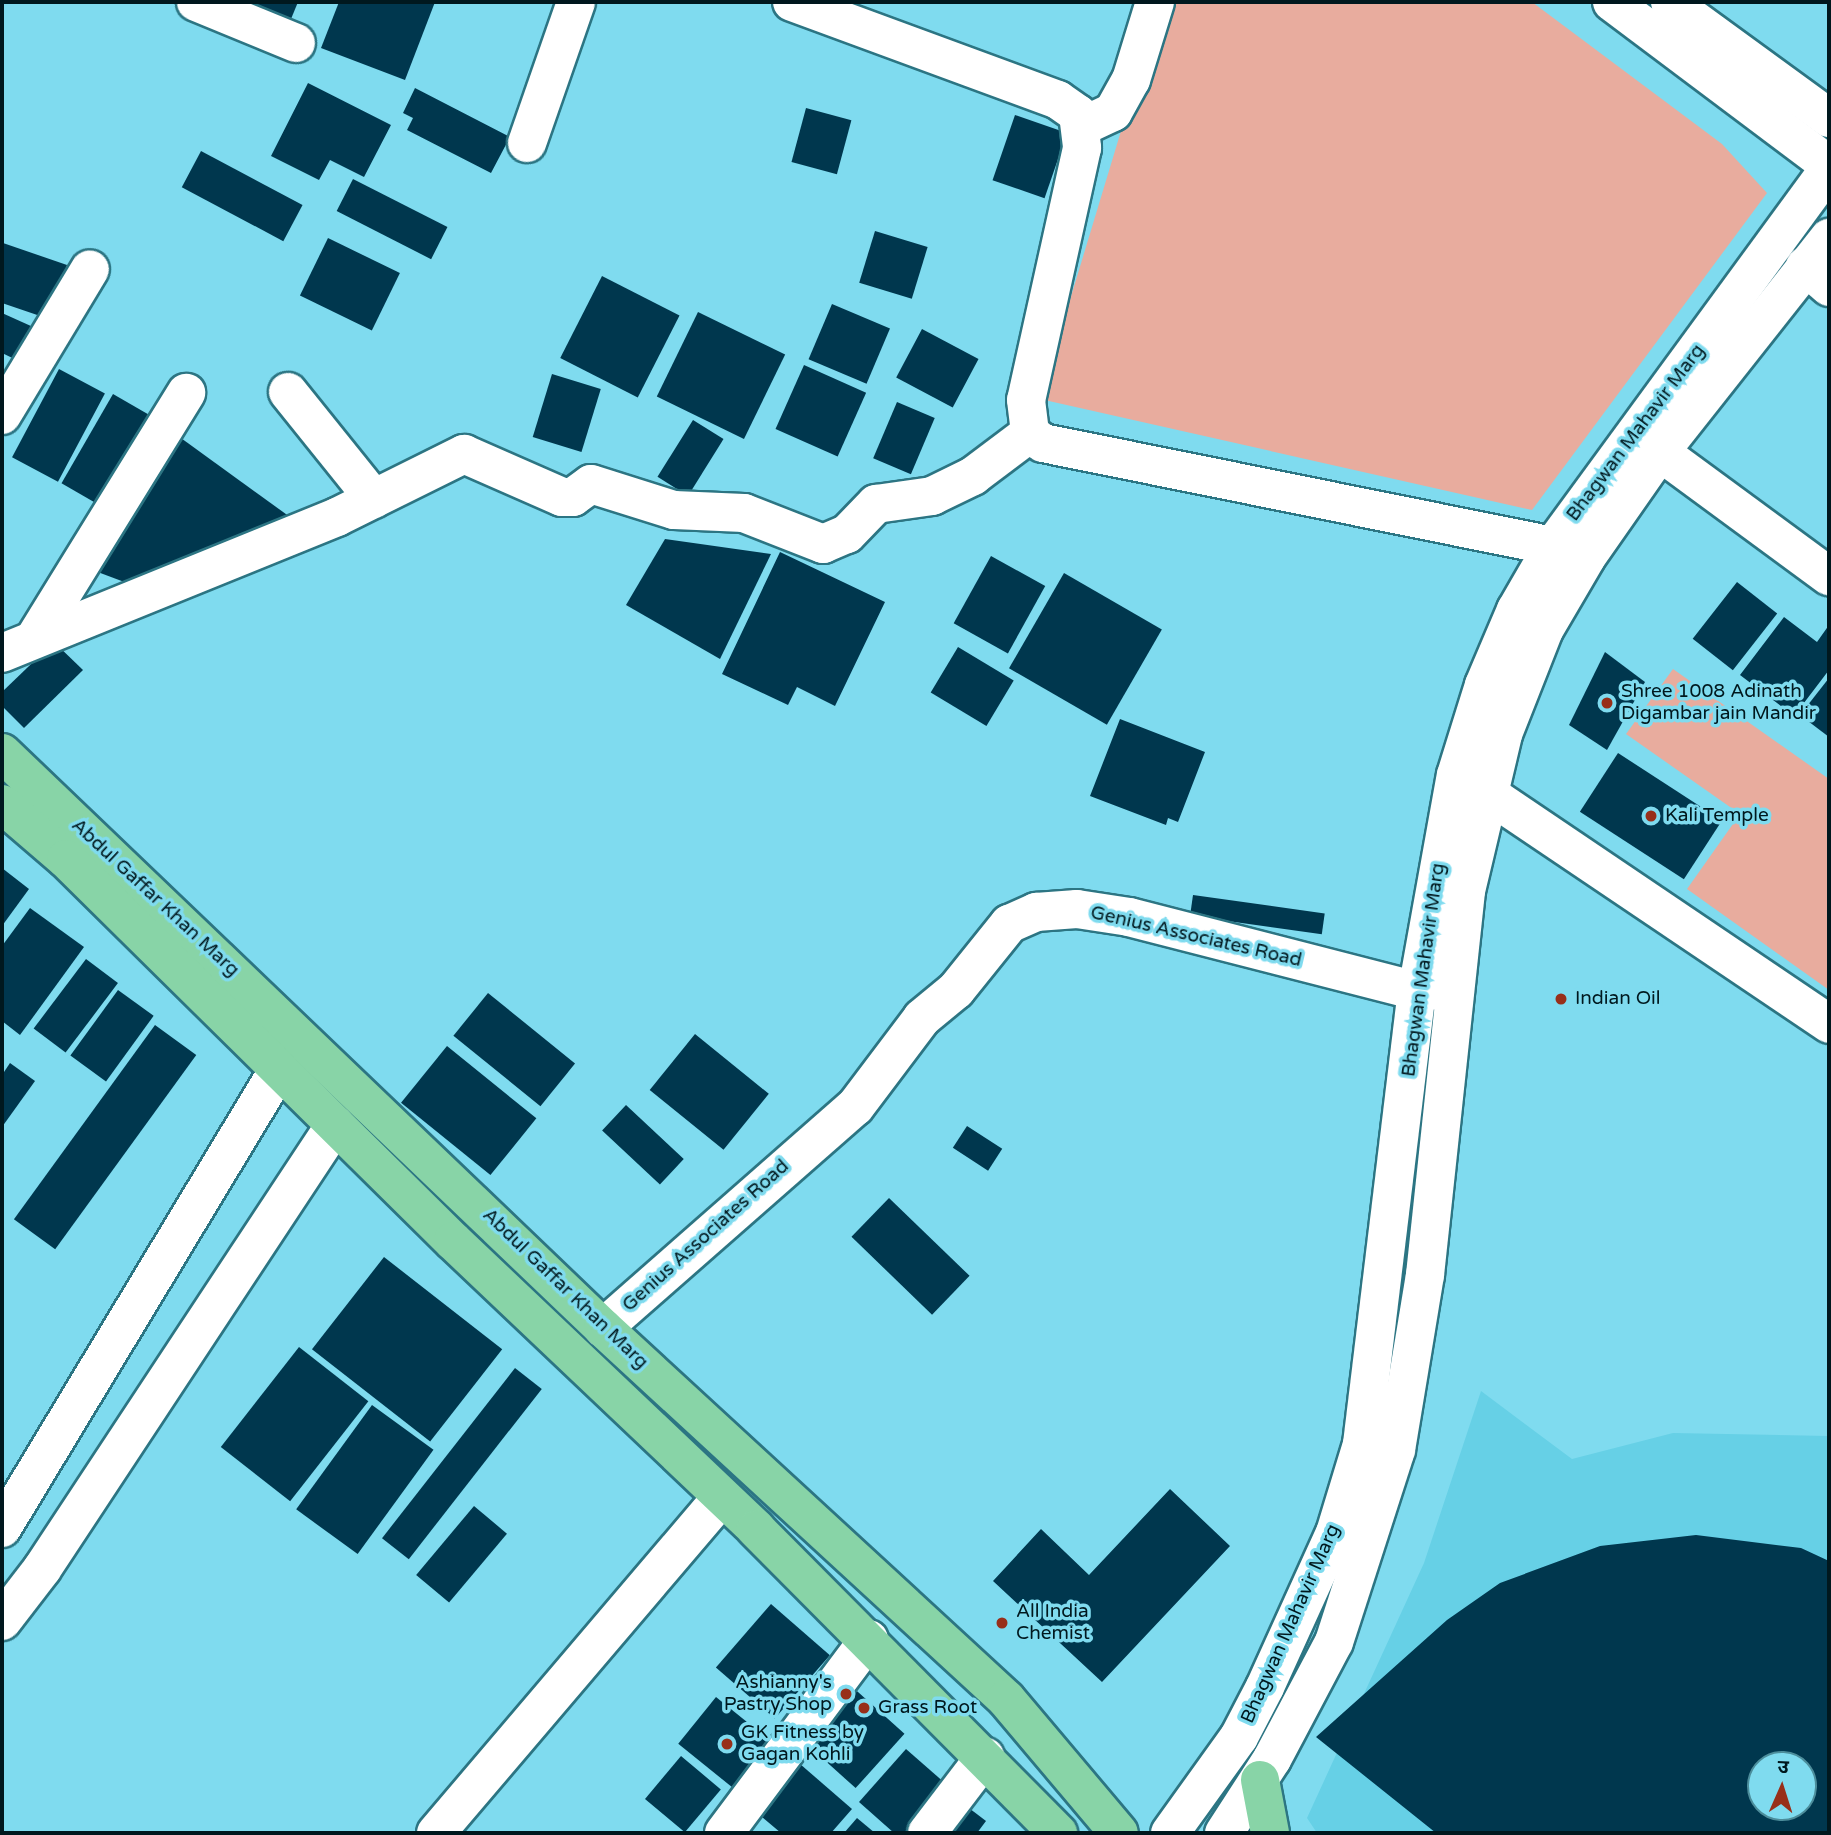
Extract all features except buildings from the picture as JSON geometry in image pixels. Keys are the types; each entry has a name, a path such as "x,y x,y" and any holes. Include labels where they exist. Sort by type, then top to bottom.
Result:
{"main road":[{"name":"Abdul Gaffar Khan Marg","path":"2,753 603,1328 1006,1699 1119,1833"},
{"name":"Abdul Gaffar Khan Marg","path":"2,804 869,1639 1058,1833"},
{"path":"1260,1780 1270,1833"}],"street":[{"path":"196,2 296,43"},
{"path":"527,143 576,2"},
{"path":"792,2 1058,100 1083,126"},
{"path":"1083,126 1112,112 1130,80 1155,2"},
{"path":"1612,2 1829,167"},
{"path":"1670,2 1829,118"},
{"path":"1030,433 1026,400 1083,126"},
{"name":"Bhagwan Mahavir Marg","path":"1170,1833 1239,1737 1265,1687 1335,1533 1362,1444 1435,990 1469,733 1516,610 1553,546 1829,167"},
{"name":"Bhagwan Mahavir Marg","path":"1224,1833 1260,1780 1334,1642 1396,1450 1425,1275 1435,990 1503,734 1544,630 1660,452 1817,276 1829,238"},
{"path":"2,415 90,269"},
{"path":"288,392 374,499"},
{"path":"36,636 186,393"},
{"path":"2,653 36,636 374,499 464,454 562,497 573,497 591,484 674,510 744,513 823,544 847,534 876,504 932,496 973,475 1030,433"},
{"path":"1030,433 1067,452 1553,546"},
{"path":"1660,452 1829,576"},
{"path":"1487,793 1829,1024"},
{"name":"Genius Associates Road","path":"603,1328 855,1107 922,1018 956,990 1009,924 1036,912 1077,909 1129,917 1435,990"},
{"path":"2,1527 279,1069"},
{"path":"2,1621 42,1569 335,1125"},
{"path":"436,1833 722,1497"},
{"path":"724,1833 869,1639"},
{"path":"927,1833 985,1757"}],"shaded area":[{"path":"1160,2 1532,2 1722,144 1767,193 1532,510 1040,399"},
{"path":"1673,669 1829,779 1829,990 1687,889 1740,814 1626,734"},
{"path":"1481,1391 1572,1459 1673,1433 1829,1436 1829,1833 1317,1833 1307,1818 1424,1563"}],"place":[{"name":"Shree 1008 Adinath Digambar jain Mandir","path":"1607,703"},
{"name":"Kali Temple","path":"1651,816"},
{"name":"Indian Oil","path":"1561,999"},
{"name":"All India Chemist","path":"1002,1623"},
{"name":"Ashianny's Pastry Shop","path":"846,1694"},
{"name":"Grass Root","path":"864,1708"},
{"name":"GK Fitness by Gagan Kohli","path":"727,1744"}]}
